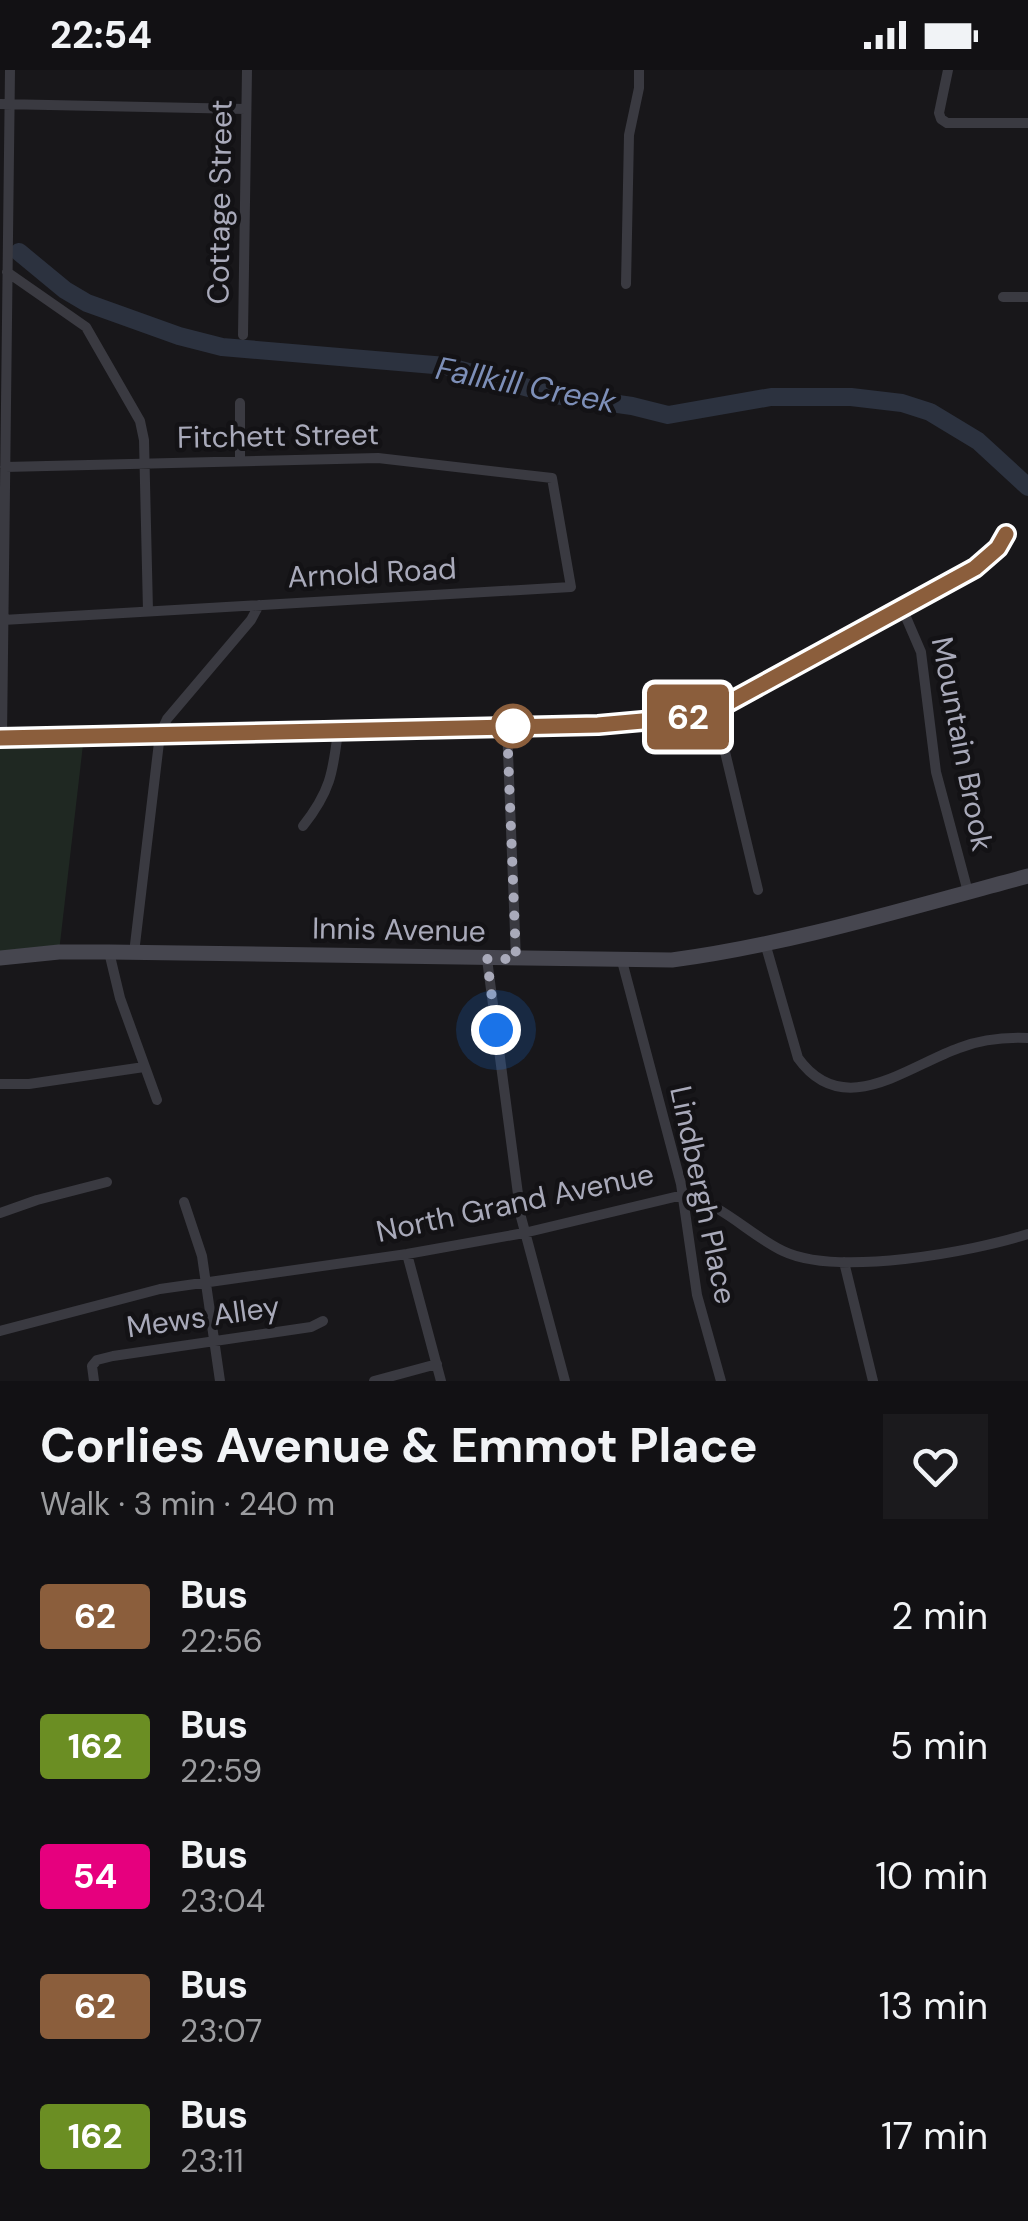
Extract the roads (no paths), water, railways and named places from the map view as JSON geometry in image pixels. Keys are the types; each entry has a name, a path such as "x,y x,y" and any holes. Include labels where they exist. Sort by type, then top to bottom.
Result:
{"main road":[{"name":"Innis Avenue","path":"0,958 134,952 672,960 765,943 1028,876"}],"street":[{"path":"10,70 4,104 7,272 1,738 598,725 687,717 715,710 988,559 1006,534"},
{"name":"Cottage Street","path":"243,335 248,70"},
{"path":"626,284 629,135 639,70"},
{"path":"948,70 939,113 947,123 1028,122"},
{"path":"4,104 246,109"},
{"path":"7,272 80,321 92,334 140,421 145,463 148,611"},
{"path":"1003,297 1028,297"},
{"path":"240,404 240,461"},
{"name":"Fitchett Street","path":"5,467 394,458 552,478 570,587"},
{"name":"Arnold Road","path":"134,952 160,734 259,605 570,587"},
{"path":"3,620 259,605"},
{"name":"Mountain Brook","path":"902,608 922,652 936,772 968,892"},
{"path":"715,710 758,890"},
{"path":"507,726 516,959"},
{"path":"303,826 328,790 334,773 338,730"},
{"path":"765,943 798,1058 804,1067 830,1083 847,1088 874,1086 974,1042 1028,1038"},
{"path":"109,952 120,998 157,1100"},
{"path":"487,959 524,1233 565,1381"},
{"name":"Lindbergh Place","path":"622,961 682,1195 697,1295 721,1381"},
{"path":"0,1084 29,1084 144,1067"},
{"path":"0,1213 107,1182"},
{"name":"North Grand Avenue","path":"0,1331 160,1289 524,1233 682,1195 706,1201 785,1252 819,1262 937,1254 999,1244 1028,1234"},
{"path":"184,1202 202,1256 220,1381"},
{"path":"407,1254 441,1381"},
{"path":"844,1262 873,1381"},
{"name":"Mews Alley","path":"94,1381 92,1366 97,1360 112,1356 310,1327 323,1321"},
{"path":"374,1381 436,1364"}],"waterway":[{"name":"Fallkill Creek","path":"19,252 87,303 222,347 446,366 555,395 668,415 771,397 851,397 902,403 930,412 978,441 1028,487"}]}
